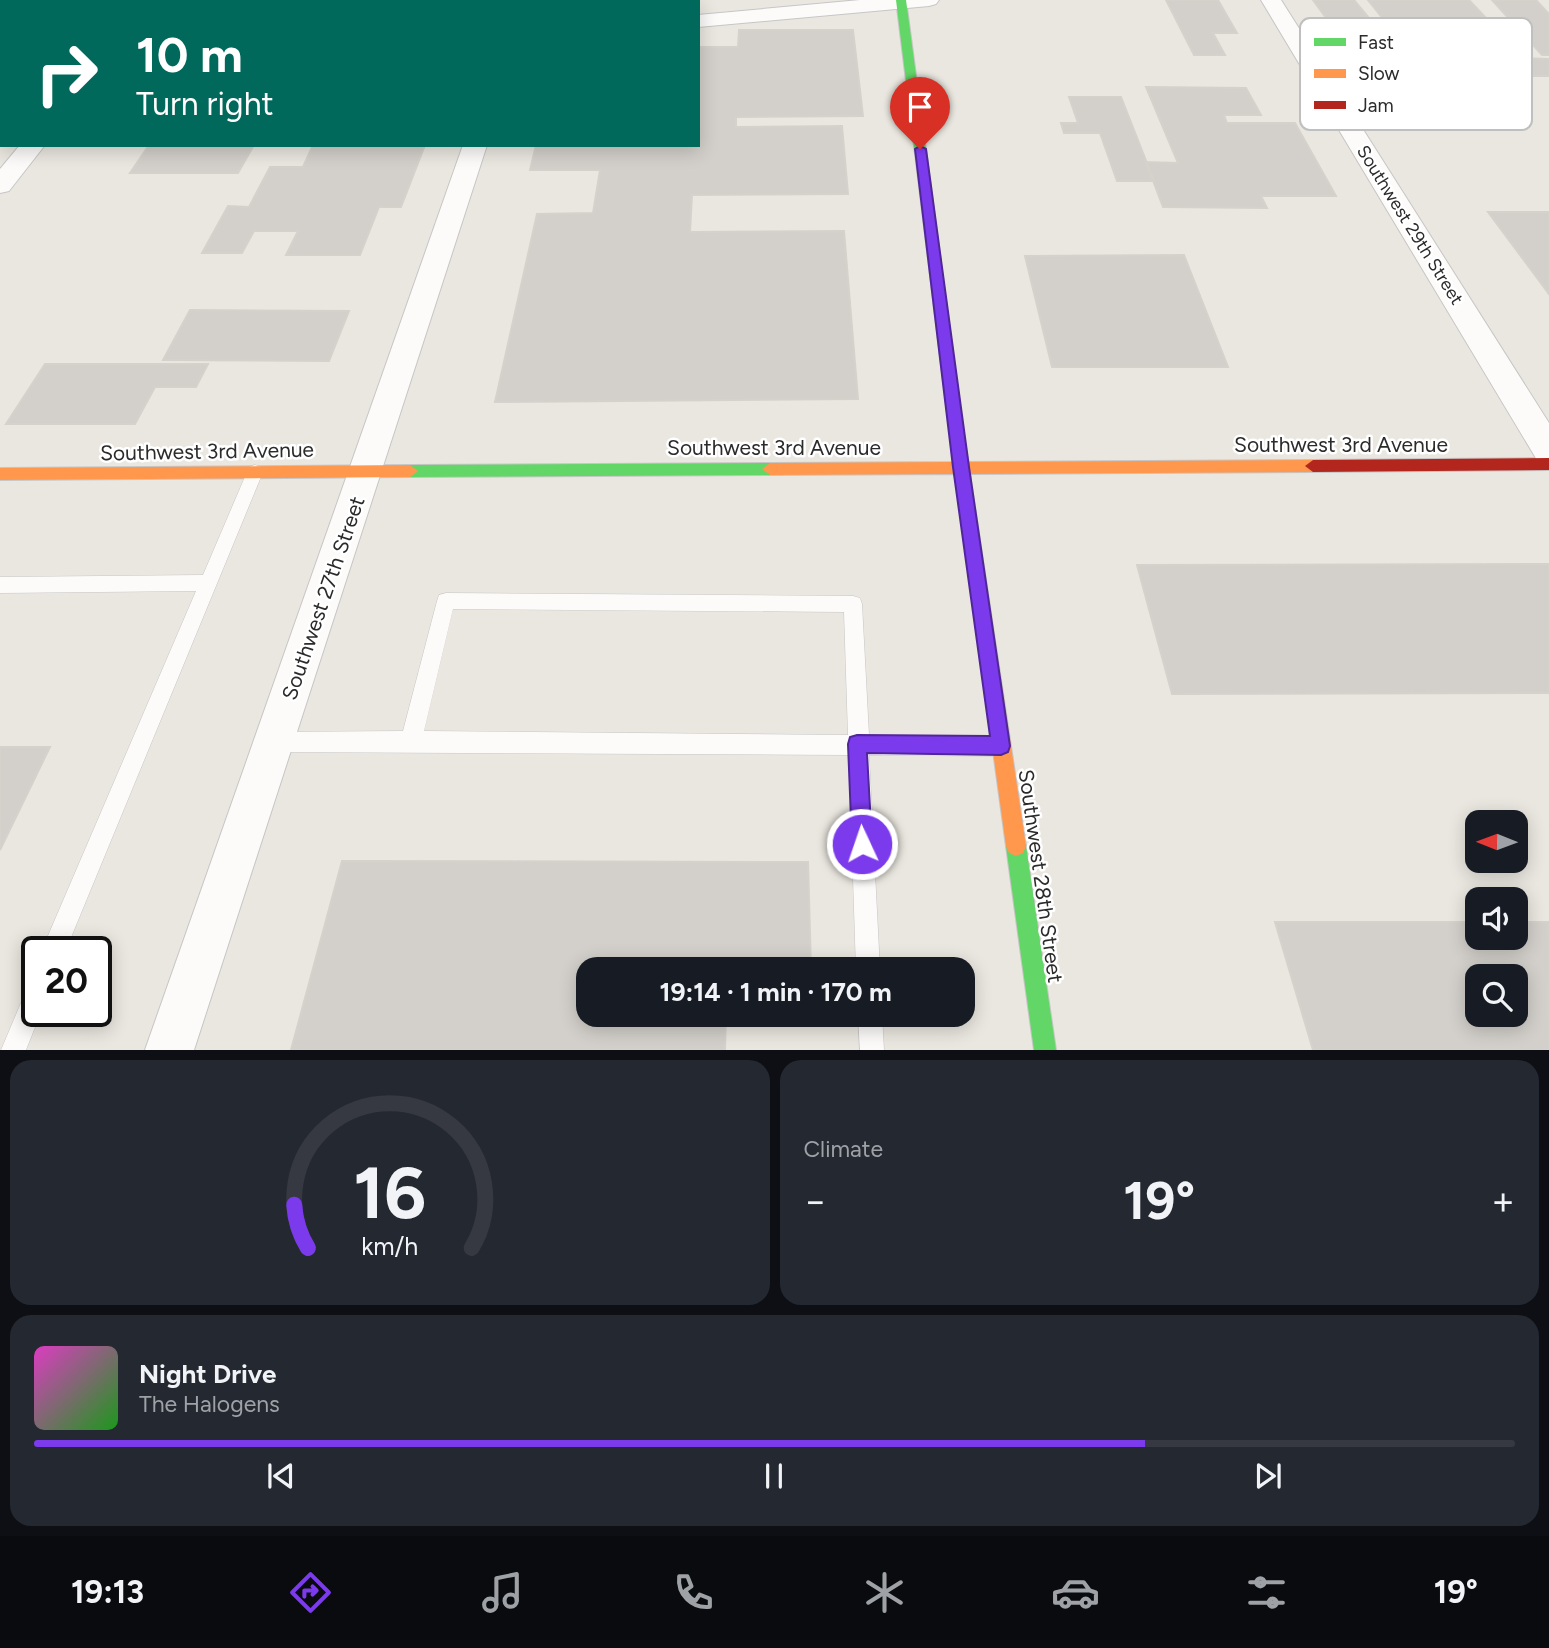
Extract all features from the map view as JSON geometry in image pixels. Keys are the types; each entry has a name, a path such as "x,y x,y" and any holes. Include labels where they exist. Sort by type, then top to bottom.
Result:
{"street":[{"path":"700,20 929,0"},
{"name":"Southwest 29th Street","path":"1271,0 1300,47"},
{"name":"Southwest 28th Street","path":"902,1 961,467 1045,1049"},
{"name":"Southwest 29th Street","path":"1351,130 1549,451"},
{"path":"0,185 31,147"},
{"name":"Southwest 27th Street","path":"169,1049 474,147"},
{"name":"Southwest 3rd Avenue","path":"0,474 1549,464"}],"lane":[{"path":"60,936 255,472"},
{"path":"0,585 207,583"},
{"path":"411,740 446,601 853,604 867,957"},
{"path":"273,742 411,740 1001,746"},
{"path":"13,1049 22,1027"},
{"path":"871,1027 872,1049"}],"building":[{"path":"1166,0 1218,0 1237,33 1213,33 1225,55 1194,55"},
{"path":"1313,0 1354,0 1369,18 1326,18"},
{"path":"1368,0 1469,0 1486,18 1382,18"},
{"path":"1492,0 1536,0 1549,14 1549,55 1542,55 1532,44 1532,18 1508,18"},
{"path":"739,30 853,30 863,116 736,117 736,127 842,126 848,194 692,195 690,232 844,231 858,399 495,402 537,214 593,213 600,170 530,170 536,147 700,147 700,47 738,47"},
{"path":"1532,59 1549,59 1549,76 1532,76"},
{"path":"1146,87 1246,88 1261,115 1224,115 1227,123 1295,123 1336,196 1261,196 1267,208 1163,207 1146,162 1178,163"},
{"path":"1069,97 1121,97 1154,181 1117,181 1100,133 1064,133 1061,123 1078,123"},
{"path":"148,147 253,147 238,173 130,173"},
{"path":"312,147 424,147 401,207 379,207 360,255 286,255 298,231 254,231 242,253 202,253 228,206 249,207 270,167 303,167"},
{"path":"1488,212 1549,212 1549,294"},
{"path":"1184,255 1228,367 1052,367 1025,256"},
{"path":"190,310 349,311 329,361 163,360"},
{"path":"45,364 208,364 196,387 155,387 135,424 6,424"},
{"path":"1549,564 1549,693 1172,694 1137,565"},
{"path":"0,747 50,747 0,850"},
{"path":"342,861 808,862 811,957 576,957 576,1027 726,1027 725,1050 291,1050"},
{"path":"1275,922 1465,922 1465,950 1528,950 1528,922 1549,922 1549,1050 1313,1050"}],"traffic: fast":[{"path":"901,0 954,413"},
{"path":"410,471 770,469"},
{"path":"1016,846 1045,1050"}],"traffic: slow":[{"path":"954,413 1016,846"},
{"path":"770,469 1313,466"},
{"path":"0,474 410,471"}],"traffic: jam":[{"path":"1313,466 1549,464"}],"route":[{"path":"862,844 857,744 1001,746 961,467 920,149"}]}
